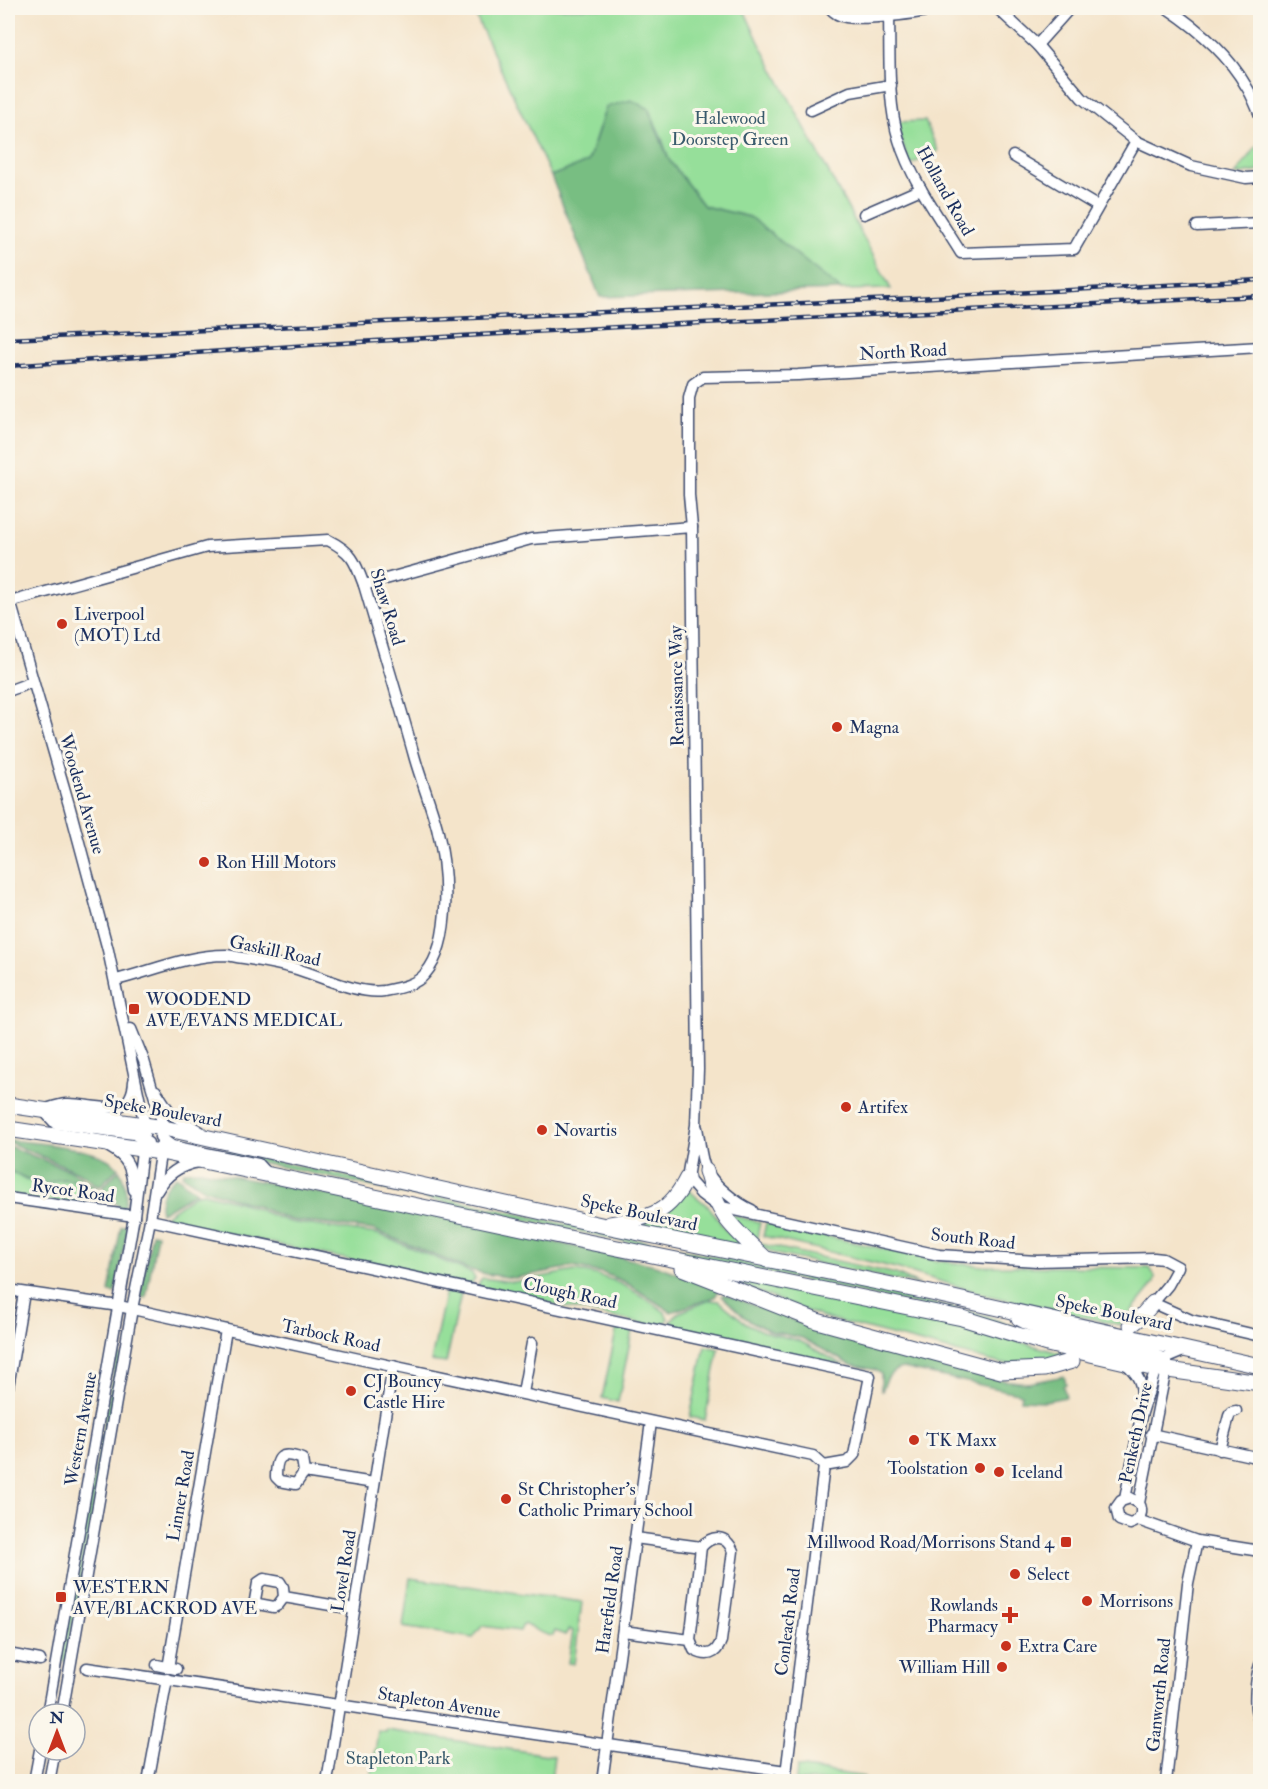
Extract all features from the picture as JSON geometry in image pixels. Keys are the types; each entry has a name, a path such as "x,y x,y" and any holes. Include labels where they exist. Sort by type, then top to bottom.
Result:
{"highway":[{"name":"Speke Boulevard","path":"8,1105 43,1110 144,1138 218,1140 601,1225 1000,1308 1260,1366"},
{"name":"Speke Boulevard","path":"8,1129 100,1143 144,1138 163,1140 205,1161 962,1318 1047,1344 1122,1361 1260,1383"},
{"path":"706,1171 717,1206 730,1225 767,1260"},
{"path":"601,1225 639,1219 665,1209 679,1193 687,1178"},
{"path":"649,1254 817,1321 1001,1371 1044,1369 1072,1362"},
{"path":"1131,1325 1140,1319 1153,1303"},
{"path":"1000,1308 1037,1327 1150,1355 1162,1366"}],"street":[{"path":"830,8 838,15 847,17 889,15 937,8"},
{"path":"997,8 1037,45 1082,98 1136,141 1191,166 1246,178 1260,177 1260,189"},
{"path":"1037,45 1070,8"},
{"path":"1167,8 1191,24 1219,52 1246,85 1260,115"},
{"name":"Holland Road","path":"889,15 891,85 899,142 921,189 961,253 1074,249 1136,141"},
{"path":"811,110 850,92 891,85"},
{"path":"1013,156 1097,206"},
{"path":"864,214 921,189"},
{"path":"1197,226 1260,223"},
{"name":"North Road","path":"692,527 689,495 689,398 693,384 703,377 798,375 1260,347"},
{"path":"364,585 531,539 692,527"},
{"name":"Renaissance Way","path":"687,1178 696,1125 698,1069 692,527"},
{"name":"Shaw Road","path":"9,598 207,547 328,540 341,547 354,559 364,585 438,830 445,880 445,912 438,950 425,975"},
{"name":"Woodend Avenue","path":"9,598 69,805 116,980 134,1070 144,1138"},
{"path":"8,691 32,682"},
{"name":"Gaskill Road","path":"116,980 166,965 215,955 226,955 291,968 358,988 382,991 410,985 425,975"},
{"name":"Woodend Avenue","path":"121,1004 144,1061 163,1140"},
{"path":"144,1061 158,1095 171,1114 218,1140"},
{"path":"43,1110 66,1104 111,1108 123,1105 130,1099 133,1090 134,1070"},
{"path":"696,1125 706,1171"},
{"name":"Western Avenue","path":"49,1702 135,1211 144,1138"},
{"path":"163,1140 172,1146 258,1164 267,1174"},
{"name":"Western Avenue","path":"64,1702 163,1140"},
{"path":"100,1143 122,1154 127,1162 130,1169 135,1211"},
{"path":"154,1196 167,1175 192,1163 205,1161"},
{"name":"South Road","path":"706,1171 740,1205 766,1215"},
{"name":"South Road","path":"687,1178 701,1194 717,1206 939,1255 1037,1262 1163,1259 1178,1268 1153,1303"},
{"name":"Rycot Road","path":"8,1198 135,1211"},
{"name":"Clough Road","path":"150,1220 870,1376 854,1455 847,1462 824,1466"},
{"name":"Tarbock Road","path":"8,1290 119,1306 523,1393 813,1456 824,1466"},
{"path":"8,1387 24,1293"},
{"path":"1153,1303 1191,1320 1260,1336"},
{"name":"Linner Road","path":"157,1665 172,1668 226,1330"},
{"path":"523,1393 532,1343"},
{"name":"Penketh Drive","path":"1140,1416 1162,1366 1174,1354 1190,1349"},
{"name":"Penketh Drive","path":"1122,1361 1139,1378 1143,1387 1125,1499"},
{"name":"Lovel Road","path":"327,1782 393,1366"},
{"name":"Penketh Drive","path":"1139,1503 1134,1499 1125,1499 1118,1504 1119,1520 1127,1524 1138,1520 1142,1511 1139,1503 1162,1366"},
{"path":"1220,1450 1229,1416 1231,1412 1236,1411"},
{"name":"Harefield Road","path":"602,1782 651,1422"},
{"path":"1151,1434 1260,1458"},
{"name":"Conleach Road","path":"785,1776 824,1466"},
{"path":"303,1472 374,1483"},
{"path":"1138,1520 1197,1541 1260,1551"},
{"path":"635,1538 701,1547 713,1538 720,1538 730,1543 734,1551 718,1648 713,1653 700,1653 694,1650 690,1640 701,1547"},
{"name":"Ganworth Road","path":"1166,1782 1188,1583 1197,1541"},
{"path":"284,1597 354,1609"},
{"path":"623,1631 690,1640"},
{"path":"8,1654 40,1660"},
{"path":"1260,1665 1255,1709 1260,1721"},
{"name":"Stapleton Avenue","path":"87,1668 607,1745 785,1776"},
{"path":"148,1782 166,1679"},
{"path":"34,1782 38,1762"},
{"path":"49,1782 53,1762"}],"green space":[{"name":"Halewood Doorstep Green","path":"472,8 743,8 891,289 841,290 769,238 750,217 704,206 669,160 648,108 606,107 588,162 551,176"},
{"path":"631,100 648,108 669,160 704,206 750,217 841,290 600,297 551,176 588,162 606,107"},
{"path":"925,121 938,151 910,165 895,122"},
{"path":"1260,142 1260,171 1235,175"},
{"path":"8,1140 84,1151 110,1161 118,1168 99,1187 83,1175 8,1142"},
{"path":"177,1140 977,1313 1033,1333 939,1310 178,1144"},
{"path":"8,1146 71,1171 97,1189 93,1194 73,1181 63,1179 44,1183 16,1174 8,1170"},
{"path":"8,1170 38,1183 50,1183 63,1179 73,1181 93,1194 83,1206 8,1195"},
{"path":"119,1170 125,1189 126,1200 123,1209 102,1188"},
{"path":"200,1170 429,1214 655,1265 719,1289 715,1297 671,1312 625,1282 603,1273 572,1267 514,1278 486,1274 467,1269 374,1230 290,1220 254,1205 204,1189 182,1175 184,1171"},
{"path":"176,1176 196,1192 161,1213 160,1202 163,1192"},
{"path":"686,1188 710,1208 726,1231 743,1246 757,1254 634,1227"},
{"path":"204,1193 242,1203 289,1222 378,1234 472,1273 475,1279 470,1286 165,1220 166,1215 196,1194"},
{"path":"722,1213 760,1222 756,1243 896,1274 920,1285 776,1254 749,1241"},
{"path":"766,1223 939,1261 983,1266 1150,1268 1155,1277 1154,1283 1120,1325 990,1296 896,1268 763,1236"},
{"path":"121,1226 128,1226 115,1293 109,1292"},
{"path":"152,1233 157,1234 146,1298 140,1297"},
{"path":"694,1267 957,1324 1070,1356 1058,1361 1002,1364 822,1317"},
{"path":"574,1271 599,1275 622,1285 665,1312 668,1319 662,1328 479,1288 478,1285 482,1278 514,1282"},
{"path":"446,1290 461,1294 446,1363 431,1361"},
{"path":"724,1294 822,1331 946,1367 1001,1380 1028,1383 1064,1376 1066,1384 1063,1386 1066,1397 1045,1401 1021,1400 1022,1394 903,1368 892,1373 881,1391 881,1374 876,1370 851,1365 802,1338 770,1331 756,1324 744,1317 722,1296"},
{"path":"710,1300 719,1301 746,1323 762,1331 800,1341 845,1366 671,1329 670,1322 678,1313"},
{"path":"617,1327 632,1331 618,1402 602,1398"},
{"path":"705,1346 719,1349 705,1420 690,1417"},
{"path":"117,1355 121,1356 66,1661 60,1660"},
{"path":"410,1578 582,1602 574,1664 568,1663 573,1631 569,1629 565,1635 555,1631 553,1636 523,1624 520,1631 482,1626 473,1638 403,1627"},
{"name":"Stapleton Park","path":"387,1730 554,1756 551,1781 371,1781 378,1731 386,1732"},
{"path":"797,1767 864,1777 864,1781 796,1781"}],"railway":[{"path":"8,339 1260,280"},
{"path":"8,366 324,344 619,327 1260,296"}],"place":[{"name":"Liverpool (MOT) Ltd","path":"62,624"},
{"name":"Magna","path":"837,727"},
{"name":"Ron Hill Motors","path":"204,862"},
{"name":"WOODEND AVE/EVANS MEDICAL","path":"134,1009"},
{"name":"Artifex","path":"846,1107"},
{"name":"Novartis","path":"542,1130"},
{"name":"CJ Bouncy Castle Hire","path":"351,1391"},
{"name":"TK Maxx","path":"914,1440"},
{"name":"Toolstation","path":"980,1468"},
{"name":"Iceland","path":"999,1472"},
{"name":"St Christopher's Catholic Primary School","path":"506,1499"},
{"name":"Millwood Road/Morrisons Stand 4","path":"1066,1542"},
{"name":"Select","path":"1015,1574"},
{"name":"WESTERN AVE/BLACKROD AVE","path":"61,1597"},
{"name":"Morrisons","path":"1087,1601"},
{"name":"Rowlands Pharmacy","path":"1010,1615"},
{"name":"Extra Care","path":"1006,1646"},
{"name":"William Hill","path":"1002,1667"}]}
